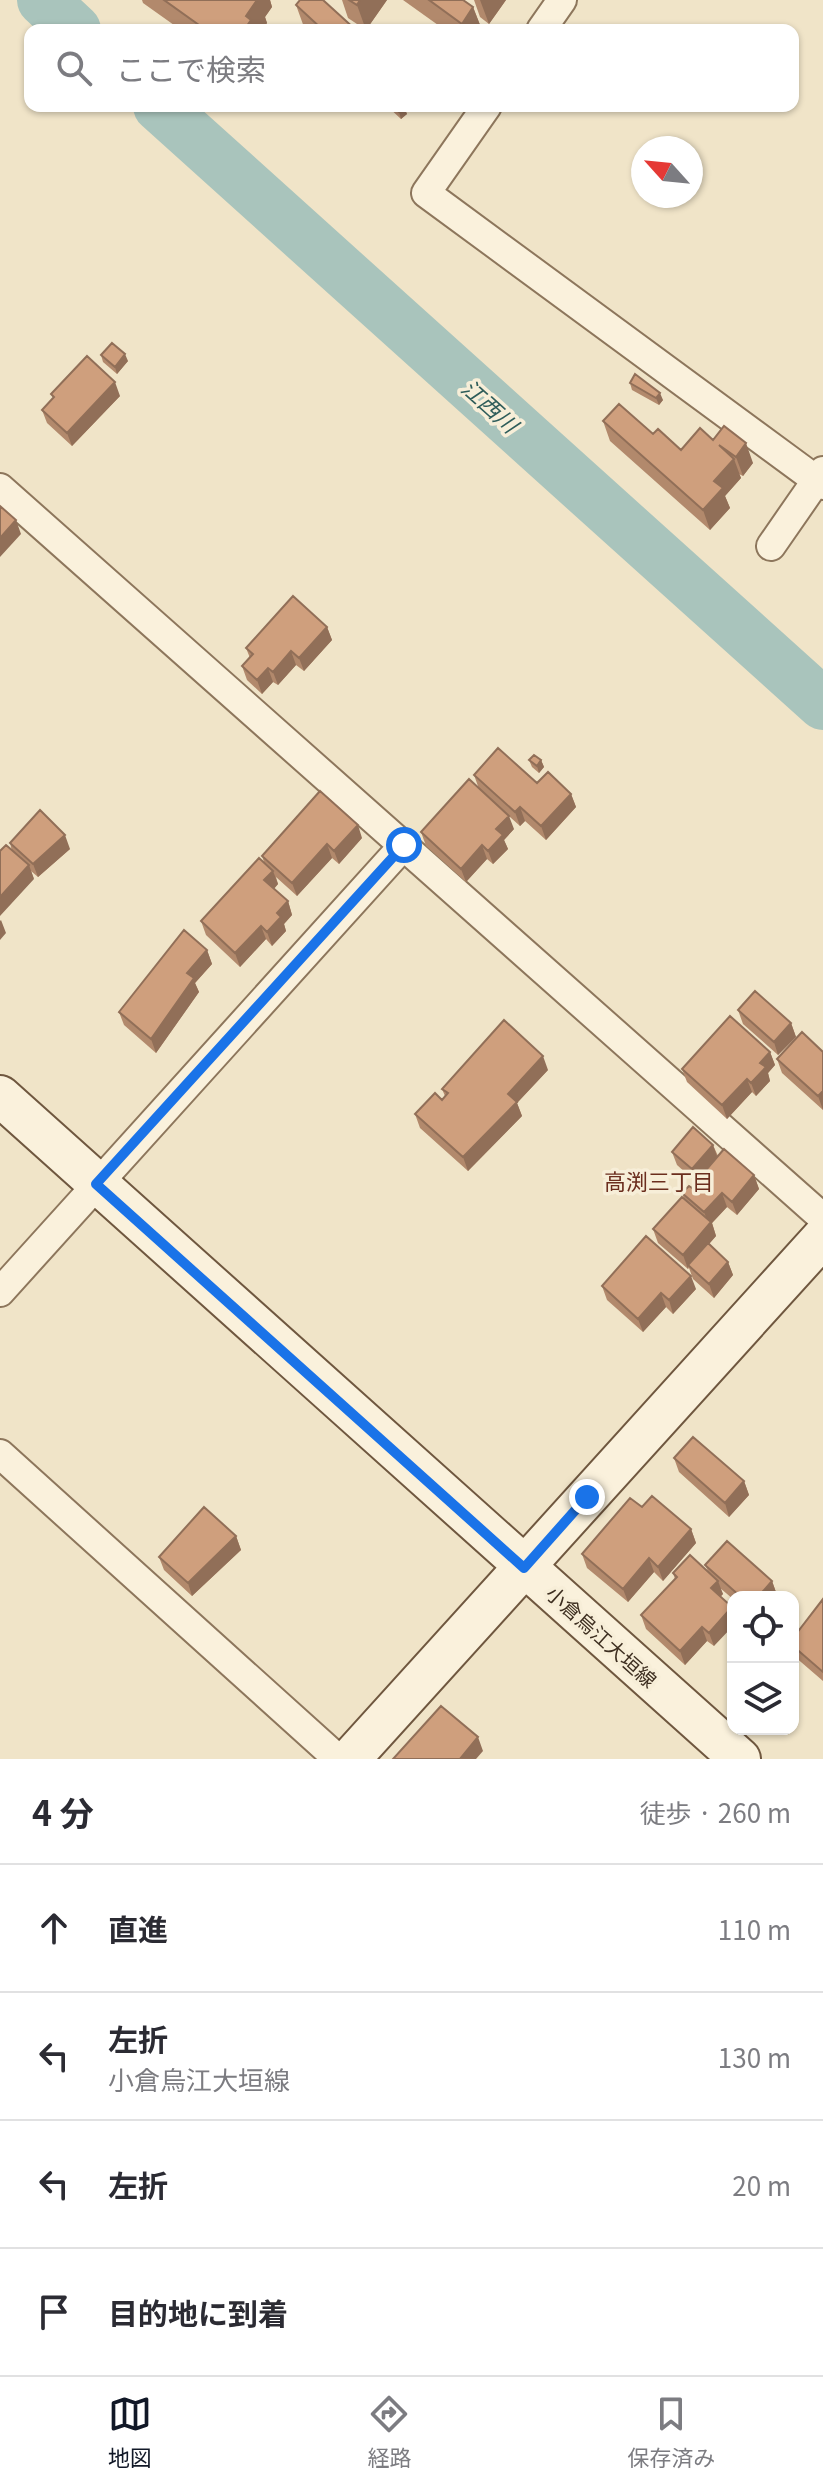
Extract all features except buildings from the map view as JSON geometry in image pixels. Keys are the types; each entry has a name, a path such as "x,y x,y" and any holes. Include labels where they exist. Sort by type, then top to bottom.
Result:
{"main road":[{"name":"小倉烏江大垣線","path":"0,1096 740,1759"},
{"path":"350,1759 823,1237"}],"street":[{"path":"545,24 562,0"},
{"path":"483,112 426,193 821,479 771,546"},
{"path":"0,488 823,1218"},
{"path":"0,1292 404,845"},
{"path":"0,1454 338,1759"}],"waterway":[{"name":"江西川","path":"43,0 69,24"},
{"name":"江西川","path":"166,112 823,704"}],"district":[{"name":"高渕三丁目","path":"659,1180"}],"route":[{"path":"404,845 96,1184 524,1568 587,1497"}]}
